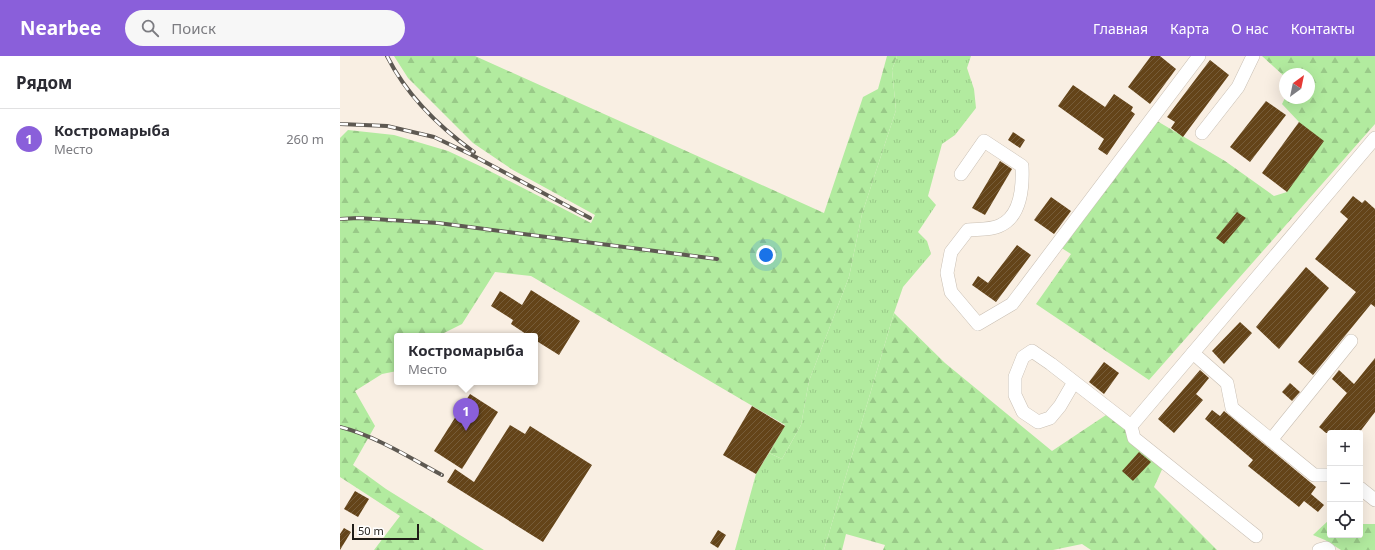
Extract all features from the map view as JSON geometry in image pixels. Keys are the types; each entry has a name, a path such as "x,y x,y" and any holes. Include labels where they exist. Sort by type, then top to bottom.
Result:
{"street":[{"path":"961,174 984,141 1022,166 1023,184 1018,202 1010,220 998,227 968,230 951,252 947,273 951,292 978,324 1012,304 1199,56"},
{"path":"1202,133 1238,87 1253,56"},
{"path":"1131,426 1375,138"},
{"path":"1271,440 1351,340"},
{"path":"1074,382 1060,406 1050,418 1038,422 1023,412 1015,395 1015,377 1023,357 1032,351 1074,382 1131,426 1134,438 1256,536"},
{"path":"1193,353 1227,383 1232,408 1314,475 1327,475"},
{"path":"1363,490 1375,500"},
{"path":"1319,550 1326,548 1329,550"}],"green space":[{"path":"394,56 475,56 824,213 863,97 878,89 887,56 897,56 892,70 896,110 862,214 849,277 809,381 801,425 782,459 769,453 785,425 531,276 495,272 462,324 444,333 394,333 394,372 382,374 355,391 375,426 353,465 386,489 484,550 374,550 400,516 340,477 340,138 348,130 394,135 448,151 591,223 595,215 513,170 473,143 408,78"},
{"path":"897,56 971,56 967,68 974,89 976,108 955,135 942,144 928,196 936,205 918,232 927,241 931,254 903,287 824,550 735,550 756,474 769,453 782,459 801,425 809,381 849,277 862,214 896,110 892,70"},
{"path":"1262,56 1375,56 1375,124 1149,380 1036,304 1071,254 1060,247 1157,121 1225,161 1274,196 1287,192 1299,122 1282,104 1315,104 1315,68 1279,68 1279,72"},
{"path":"894,313 945,363 1052,451 1112,411 1165,463 1154,487 1217,550 1091,550 1082,544 1053,550 883,550 885,545 846,534 842,550 824,550"},
{"path":"1327,522 1327,538 1363,538 1363,524 1375,524 1375,550 1341,550 1325,540 1313,535"}],"building":[{"path":"1151,56 1160,56 1176,69 1150,104 1128,87"},
{"path":"1210,60 1229,75 1183,137 1171,128 1175,122 1167,117"},
{"path":"1073,85 1105,107 1114,94 1133,107 1131,111 1135,114 1107,155 1098,149 1104,139 1058,106"},
{"path":"1266,101 1286,115 1250,162 1230,147"},
{"path":"1299,122 1324,141 1287,192 1262,173"},
{"path":"1013,132 1025,140 1020,148 1008,140"},
{"path":"1000,161 1012,169 985,215 972,208"},
{"path":"1353,196 1362,203 1365,200 1375,209 1375,307 1371,304 1313,375 1298,362 1356,292 1315,259 1348,219 1340,212"},
{"path":"1051,197 1071,211 1054,234 1034,220"},
{"path":"1237,212 1246,218 1224,244 1216,238"},
{"path":"1017,245 1031,255 996,302 972,285 978,276 988,283"},
{"path":"1306,267 1329,288 1279,349 1256,327"},
{"path":"531,290 580,321 559,355 538,342 538,333 524,333 511,324 513,320 491,306 500,291 522,305"},
{"path":"1240,322 1252,333 1224,364 1212,351"},
{"path":"1375,358 1375,412 1361,430 1327,430 1326,433 1319,427 1347,393 1332,379 1339,370 1354,384"},
{"path":"1104,362 1119,373 1104,394 1089,382"},
{"path":"1200,370 1209,378 1196,394 1203,400 1174,433 1158,419"},
{"path":"1290,383 1300,392 1292,401 1282,392"},
{"path":"470,394 498,412 462,469 434,451"},
{"path":"752,406 785,426 756,474 723,455"},
{"path":"1212,410 1220,416 1224,411 1316,487 1311,494 1324,505 1318,512 1304,501 1299,507 1248,466 1253,460 1205,419"},
{"path":"510,425 525,434 530,426 592,465 543,542 447,482 455,469 474,482"},
{"path":"1139,452 1151,462 1133,481 1122,471"},
{"path":"355,491 369,499 358,517 344,509"},
{"path":"344,528 351,532 340,550 340,534"},
{"path":"718,530 726,535 718,548 710,543"}],"railway":[{"path":"387,56 404,84 424,109 448,132 474,152"},
{"path":"340,124 387,126 434,137 470,154 590,218"},
{"path":"340,219 358,218 438,223 717,259"},
{"path":"340,427 380,442 442,475"}],"place":[{"name":"Костромарыба","path":"466,431"}]}
